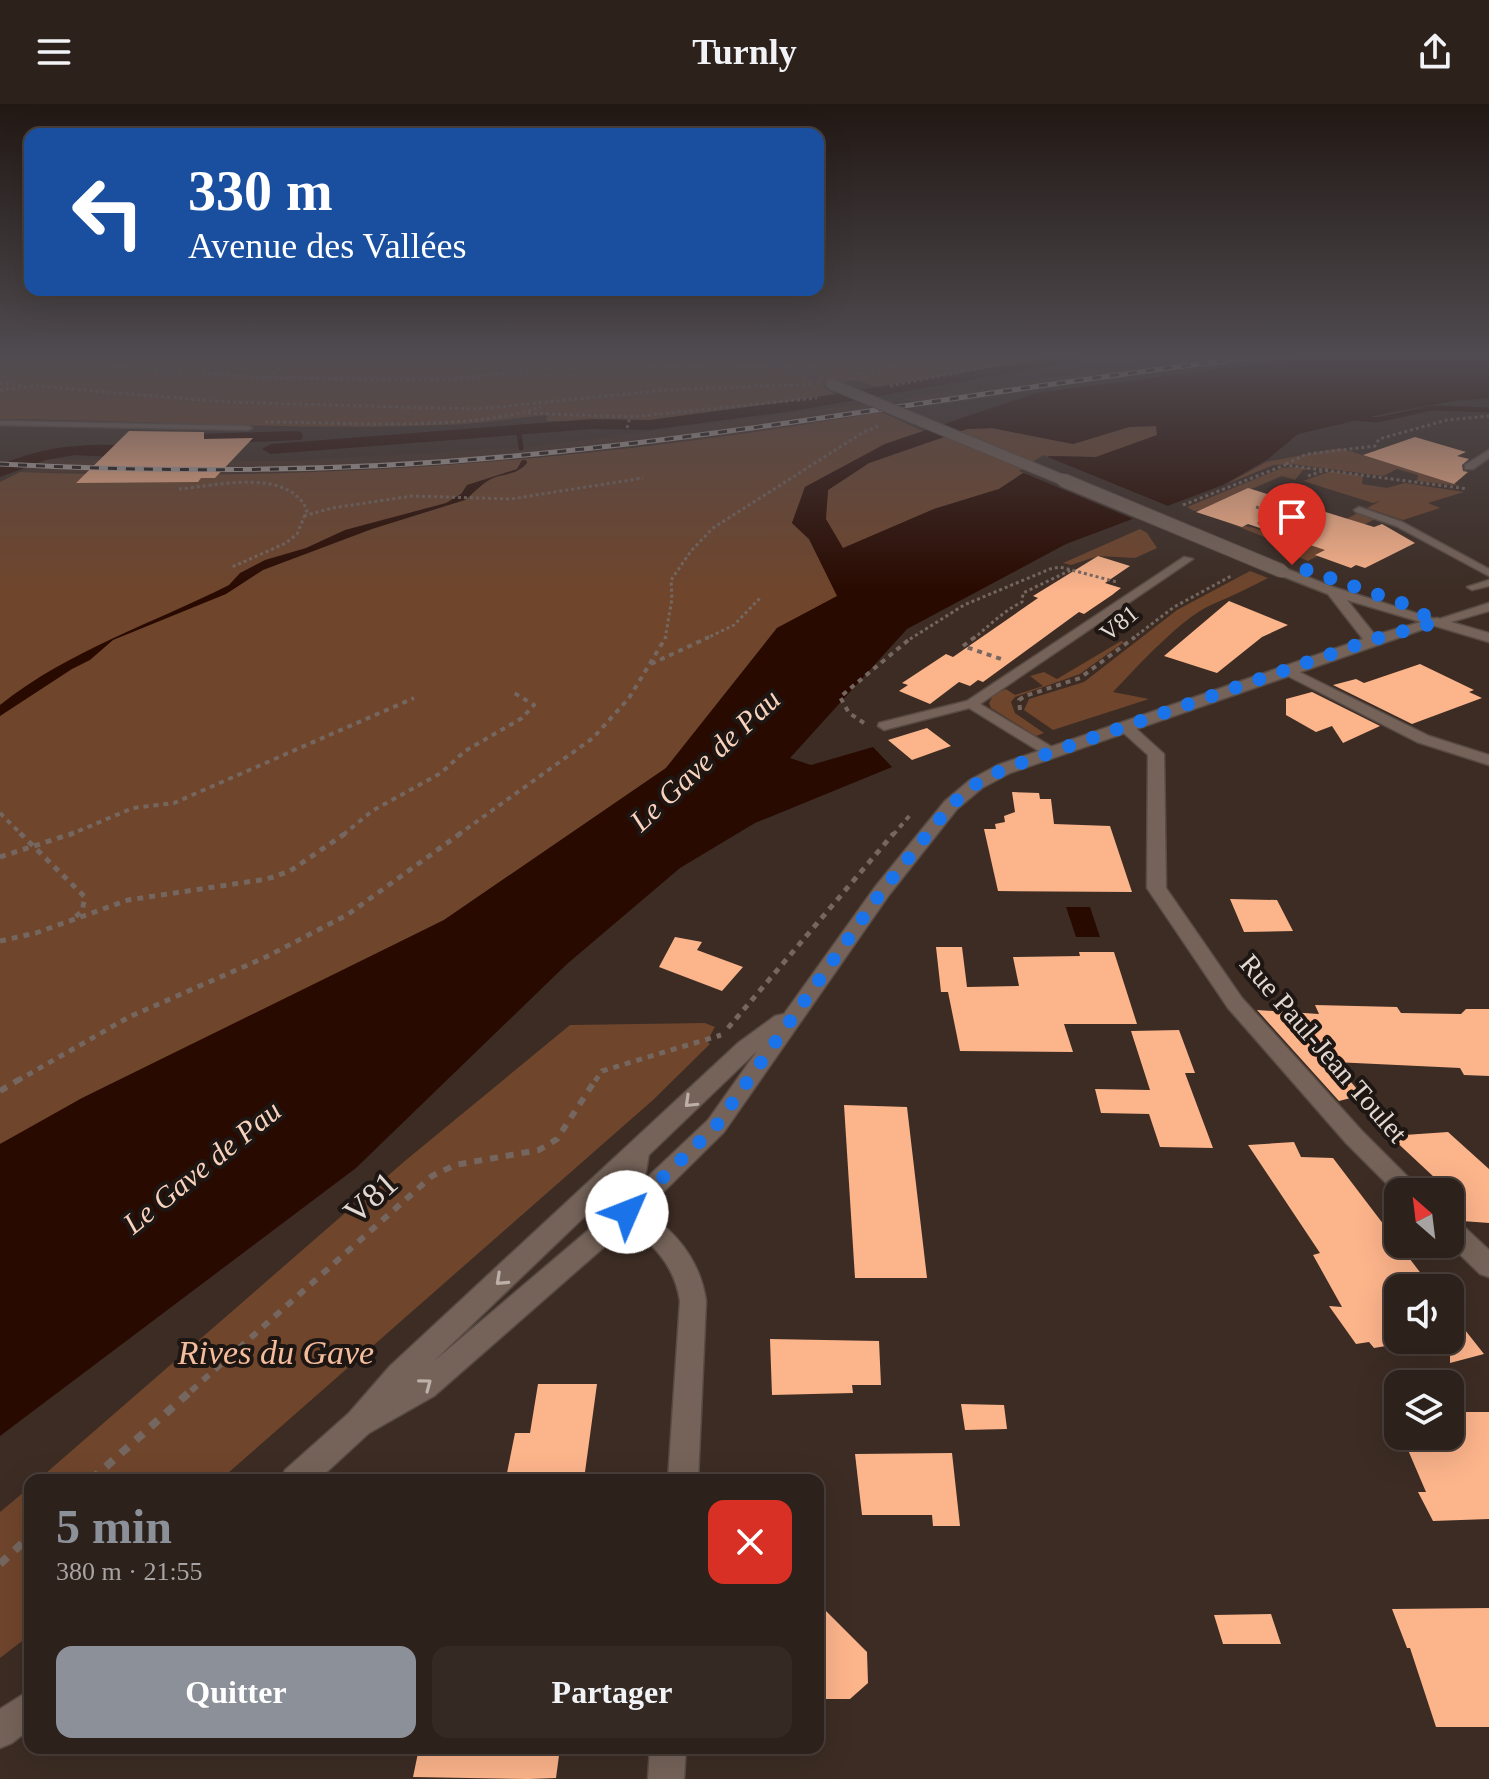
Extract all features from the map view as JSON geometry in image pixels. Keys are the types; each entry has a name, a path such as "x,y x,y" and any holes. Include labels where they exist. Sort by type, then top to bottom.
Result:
{"main road":[{"path":"956,435 1287,568 1402,603 1437,622 1489,621"},
{"path":"971,435 1287,568 1328,590 1489,638"},
{"path":"1489,453 1469,467 1489,474"},
{"path":"1328,590 1353,613 1371,640"},
{"path":"359,1423 424,1387 627,1212 716,1126 882,891 951,805 976,784 1004,769 1371,640 1489,607"},
{"path":"1287,670 1423,739 1489,760"},
{"name":"Rue Paul-Jean Toulet","path":"1125,727 1156,754 1157,888 1235,1003 1354,1137 1396,1178"},
{"path":"303,1474 359,1423 400,1375 746,1048 795,1011"},
{"path":"627,1212 637,1153"},
{"path":"627,1212 647,1224 675,1250 692,1279 683,1474"},
{"path":"1464,1242 1489,1266"},
{"path":"0,1731 24,1712"},
{"path":"666,1779 668,1754"}],"lane":[{"path":"1359,510 1399,524 1489,573"},
{"path":"884,726 971,704 1188,559"},
{"path":"1472,587 1489,583"},
{"path":"971,704 1052,753"}],"path":[{"path":"0,1091 129,1017 266,957 347,915 593,738 629,698 667,635 671,580 691,551 713,528 859,435"},
{"path":"1185,504 1285,465 1293,458 1362,451 1375,446 1379,439 1392,435"},
{"path":"1285,465 1468,489"},
{"path":"1308,476 1329,469"},
{"path":"304,516 389,499 511,499 643,478"},
{"path":"179,489 251,485 290,489 301,496 307,510 297,534 286,543 232,567"},
{"path":"1258,524 1312,496"},
{"path":"1256,507 1294,519"},
{"path":"884,726 871,726 857,720 840,697 864,679 880,660 918,632 1015,581 1060,567 1141,589"},
{"path":"1024,667 963,646 996,621 999,614 1022,602 1023,593 1072,570"},
{"name":"V81","path":"1017,707 1019,700 1025,696 1080,678 1174,607 1235,574"},
{"path":"651,664 734,625 761,597"},
{"path":"0,941 70,922 128,900 267,879 309,861 372,811 441,773 465,751 530,711 534,705 511,691"},
{"path":"0,857 66,836 133,808 174,803 414,698"},
{"path":"0,813 85,897 82,911 70,922"},
{"name":"V81","path":"98,1474 432,1176 463,1163 539,1150 557,1139 602,1071 720,1036"},
{"path":"0,1564 24,1542"}],"shaded area":[{"path":"622,435 740,435 457,464 227,474 20,472 43,459 290,461 538,446"}],"green space":[{"path":"731,435 911,435 885,444 805,487 792,523 809,539 838,596 777,628 666,768 444,920 0,1144 0,482 20,472 128,475 344,471 668,444"},
{"path":"949,435 1028,435 1073,444 1102,435 1158,435 1096,457 1049,456 999,489 934,509 842,549 825,519 828,490 869,463"},
{"path":"1340,448 1461,486 1417,481 1418,475 1397,469 1383,476 1292,464 1274,465 1227,484 1266,462"},
{"path":"1282,468 1314,469 1303,470 1295,480 1282,476 1202,510 1194,511 1187,507"},
{"path":"1331,471 1363,476 1362,484 1387,488 1405,483 1464,492 1428,503 1440,508 1403,520 1367,508 1380,501 1373,503 1303,481"},
{"path":"1358,513 1377,518 1360,527 1366,531 1308,561 1287,552 1286,546 1227,522 1254,528 1297,545"},
{"path":"1140,529 1147,533 1157,548 1135,558 1098,556 1071,565 1063,563"},
{"path":"1250,571 1268,578 1211,605 1186,621 1113,692 1149,699 1053,730 1024,710 1029,699 1084,682 1177,610"},
{"path":"1124,642 1080,674 1015,697 1011,702 1015,713 1044,733 1036,736 991,708 989,703 994,694 1006,689 1015,695 1043,686 1030,676 1044,672 1057,679"},
{"name":"Rives du Gave","path":"705,1023 715,1027 707,1041 710,1044 653,1100 227,1474 45,1474 406,1160 570,1025"},
{"path":"24,1492 24,1640 0,1658 0,1512"}],"water":[{"name":"Le Gave de Pau","path":"911,435 949,435 869,463 828,490 826,519 843,548 934,509 999,489 1049,456 1096,457 1157,435 1297,435 1268,459 1223,485 1066,544 907,629 790,758 811,765 873,747 892,767 755,823 680,868 567,964 356,1168 0,1436 0,1144 82,1098 444,920 666,768 777,628 837,596 809,539 792,523 805,487 885,444"},
{"path":"1028,435 1102,435 1073,444"},
{"path":"522,460 527,463 523,467 491,479 465,500 372,529 263,570 226,594 113,640 90,660 0,716 0,705 54,669 82,653 229,585 240,573 265,560 306,548 345,530 446,503 461,494 467,485 517,469"},
{"path":"1066,907 1090,907 1100,937 1076,937"}],"pier":[{"path":"1043,455 1173,508 1138,521 1019,471"}],"building":[{"path":"125,435 253,438 215,478 201,478 198,482 76,483"},
{"path":"1415,437 1466,452 1457,456 1469,459 1462,465 1463,471 1468,472 1454,484 1363,455"},
{"path":"1248,488 1374,527 1382,524 1415,543 1365,568 1356,565 1351,568 1315,555 1325,550 1248,524 1242,527 1196,512"},
{"path":"1098,556 1130,566 1105,583 1121,588 1084,614 1079,612 983,682 978,680 970,686 959,682 930,704 899,691 908,685 902,683 946,654 953,657 1038,598 1033,596"},
{"path":"1229,601 1288,625 1262,637 1217,673 1164,656"},
{"path":"1420,664 1474,690 1469,692 1482,698 1412,724 1333,685 1356,679 1364,683"},
{"path":"1312,692 1380,726 1343,743 1332,726 1316,732 1286,715 1286,699"},
{"path":"927,728 951,746 912,760 888,740"},
{"path":"1012,792 1039,793 1040,799 1051,799 1054,824 1110,826 1132,892 998,891 984,829 996,829 995,824 1005,822 1004,816 1015,812"},
{"path":"1230,899 1277,900 1293,931 1244,932"},
{"path":"675,937 702,942 697,950 743,967 722,991 659,967"},
{"path":"936,947 962,947 967,987 1019,986 1013,957 1114,952 1137,1024 1064,1024 1073,1052 960,1051 948,992 941,992"},
{"path":"1315,1005 1397,1007 1401,1013 1461,1014 1466,1009 1489,1009 1489,1076 1464,1075 1460,1068 1334,1062 1362,1095 1339,1101 1257,1010 1319,1014"},
{"path":"1179,1030 1195,1073 1185,1073 1213,1148 1160,1147 1149,1114 1101,1113 1095,1089 1150,1090 1131,1031"},
{"path":"844,1105 907,1107 927,1278 855,1278"},
{"path":"1448,1132 1489,1169 1489,1223 1464,1221 1464,1178 1435,1178 1390,1136"},
{"path":"1294,1142 1301,1157 1333,1158 1384,1225 1384,1258 1409,1258 1421,1274 1384,1274 1384,1346 1374,1348 1369,1342 1356,1344 1329,1306 1342,1307 1313,1255 1320,1253 1248,1145"},
{"path":"1464,1329 1484,1354 1450,1363 1450,1354 1464,1354"},
{"path":"770,1339 879,1341 881,1385 852,1385 853,1393 772,1395"},
{"path":"538,1384 597,1384 585,1472 507,1473 515,1433 530,1433"},
{"path":"961,1404 1004,1405 1007,1429 965,1430"},
{"path":"1464,1412 1489,1412 1489,1519 1433,1521 1418,1492 1426,1492 1408,1450 1464,1450"},
{"path":"952,1453 960,1526 933,1526 932,1515 862,1515 855,1454"},
{"path":"1489,1608 1489,1727 1436,1727 1410,1648 1407,1648 1392,1609"},
{"path":"824,1609 867,1652 868,1683 850,1699 824,1699"},
{"path":"1271,1614 1281,1644 1223,1644 1214,1615"},
{"path":"418,1754 559,1754 556,1778 413,1777"}],"waterway":[{"path":"271,449 442,435"},
{"path":"519,435 521,448"},
{"path":"162,446 197,439 295,436"},
{"path":"0,472 58,452 93,449 153,454"}],"railway":[{"path":"0,464 129,469 321,468 514,456 699,435"}],"route":[{"path":"627,1212 716,1126 882,891 951,805 976,784 1004,769 1371,640 1437,622 1402,603 1292,565"}]}
